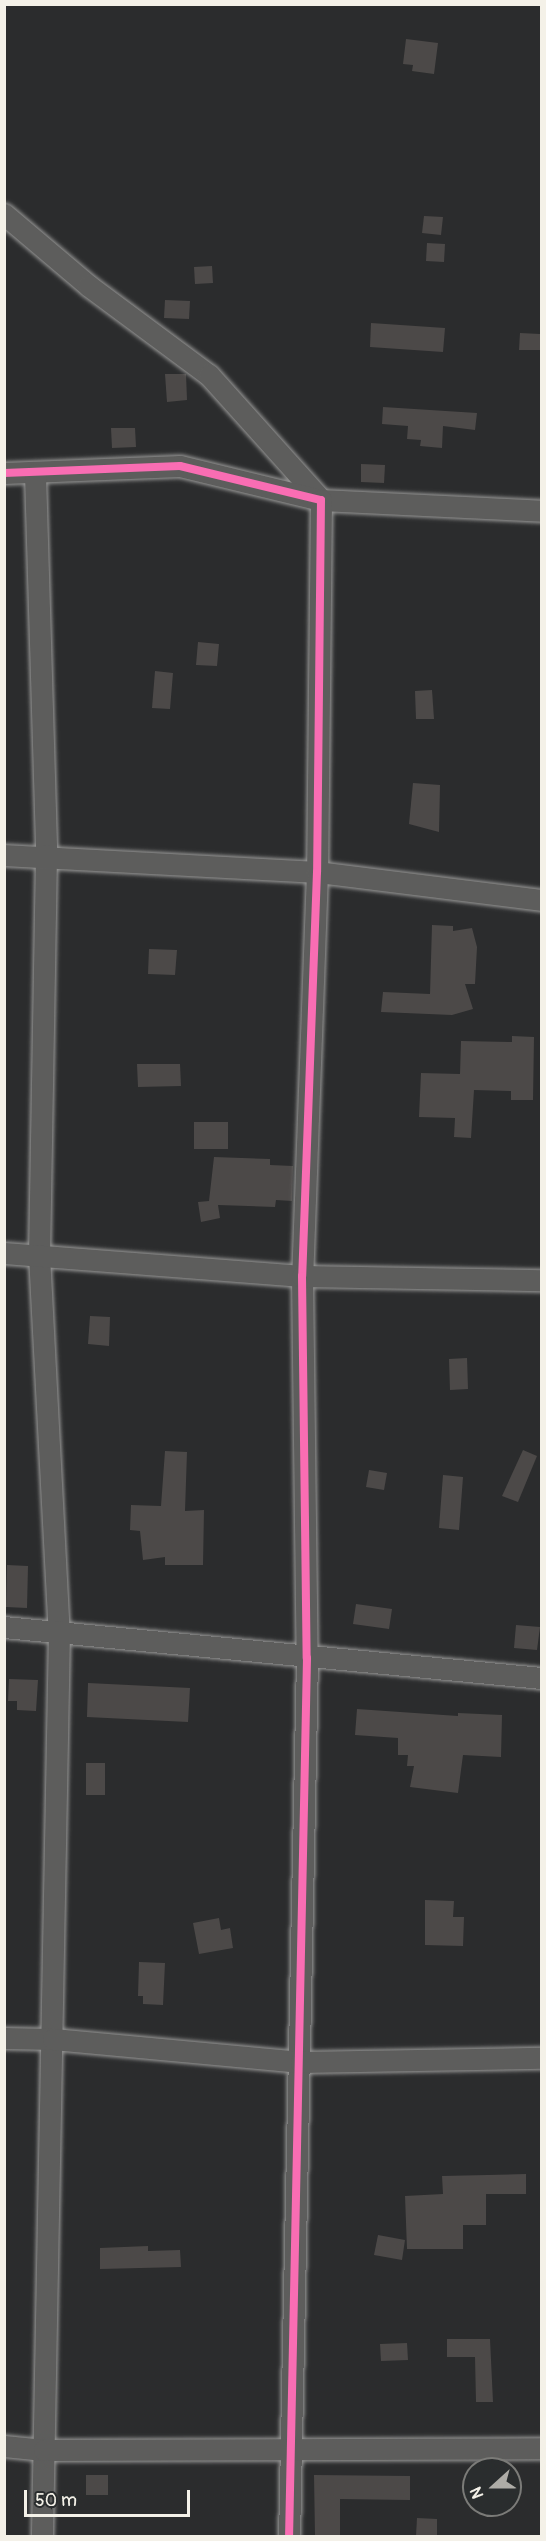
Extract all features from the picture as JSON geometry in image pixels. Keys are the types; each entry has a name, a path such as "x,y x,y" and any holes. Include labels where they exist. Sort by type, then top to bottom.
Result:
{"street":[{"path":"4,214 89,286 209,375 321,500 317,872 302,1276 308,1658 301,2062 288,2447 290,2536"},
{"path":"4,473 35,474 180,466 321,500 542,511"},
{"path":"35,474 46,855 39,1255 58,1631 53,2039 42,2536"},
{"path":"4,855 46,855 317,872 542,900"},
{"path":"4,1253 302,1276 542,1280"},
{"path":"4,1627 308,1658 542,1678"},
{"path":"4,2038 53,2039 301,2062 542,2058"},
{"path":"4,2446 44,2451 288,2447 542,2448"}],"building":[{"path":"406,39 438,43 434,74 412,71 413,65 403,64"},
{"path":"424,216 443,217 441,235 422,233"},
{"path":"427,243 445,244 444,262 426,261"},
{"path":"212,266 213,283 195,284 194,267"},
{"path":"165,300 190,301 189,319 164,318"},
{"path":"371,323 445,328 443,352 370,347"},
{"path":"520,333 540,334 540,350 519,350"},
{"path":"165,374 186,374 187,400 167,402"},
{"path":"383,407 477,413 475,430 443,426 442,448 420,446 421,440 407,439 408,426 382,424"},
{"path":"111,428 135,428 136,447 112,448"},
{"path":"361,464 385,465 384,483 361,482"},
{"path":"198,642 219,644 217,666 196,665"},
{"path":"155,671 173,673 170,709 152,708"},
{"path":"432,690 434,719 416,719 415,691"},
{"path":"413,783 440,785 439,832 409,824"},
{"path":"432,925 453,926 453,931 472,928 477,947 475,984 465,984 473,1009 452,1015 381,1012 383,992 430,994"},
{"path":"149,949 177,950 175,975 148,974"},
{"path":"512,1036 534,1037 533,1100 511,1100 511,1091 474,1090 471,1138 454,1137 455,1118 419,1117 421,1073 460,1074 461,1041 512,1042"},
{"path":"137,1064 180,1064 181,1086 138,1087"},
{"path":"194,1122 228,1122 228,1149 194,1149"},
{"path":"214,1157 270,1159 270,1165 293,1166 292,1201 276,1200 275,1207 218,1205 220,1218 201,1222 198,1202 209,1201"},
{"path":"90,1316 110,1317 109,1346 88,1344"},
{"path":"467,1358 468,1389 450,1390 449,1359"},
{"path":"523,1450 537,1456 518,1502 502,1496"},
{"path":"165,1451 187,1452 185,1511 204,1510 203,1565 165,1565 165,1557 143,1560 140,1531 130,1530 131,1505 161,1506"},
{"path":"369,1470 387,1473 384,1490 366,1487"},
{"path":"443,1475 463,1477 459,1530 439,1528"},
{"path":"7,1565 28,1566 27,1608 6,1607"},
{"path":"356,1604 392,1609 389,1629 353,1624"},
{"path":"516,1625 540,1627 537,1650 514,1648"},
{"path":"9,1679 38,1680 36,1711 17,1710 17,1701 8,1701"},
{"path":"88,1683 190,1688 188,1722 87,1717"},
{"path":"357,1709 458,1716 458,1713 502,1715 501,1757 463,1755 458,1793 410,1787 414,1766 407,1766 408,1755 398,1755 398,1738 355,1735"},
{"path":"86,1763 105,1763 105,1795 86,1795"},
{"path":"425,1900 454,1901 453,1917 464,1917 463,1946 425,1945"},
{"path":"219,1918 221,1930 230,1928 233,1948 199,1954 193,1923"},
{"path":"139,1962 165,1963 163,2005 143,2004 143,1996 138,1996"},
{"path":"526,2174 526,2194 486,2194 486,2225 463,2225 463,2249 407,2249 405,2196 443,2194 442,2176"},
{"path":"378,2235 405,2240 402,2260 374,2255"},
{"path":"148,2246 148,2251 180,2250 181,2267 100,2269 100,2248"},
{"path":"447,2339 490,2339 493,2402 476,2402 475,2357 447,2357"},
{"path":"407,2343 408,2360 381,2361 380,2344"},
{"path":"86,2475 108,2475 108,2495 86,2495"},
{"path":"314,2475 410,2476 410,2500 340,2499 340,2536 315,2536"},
{"path":"417,2518 437,2519 437,2536 416,2536"}],"cycle path":[{"path":"4,473 180,466 321,500 317,872 302,1276 307,1658 289,2536"}]}
